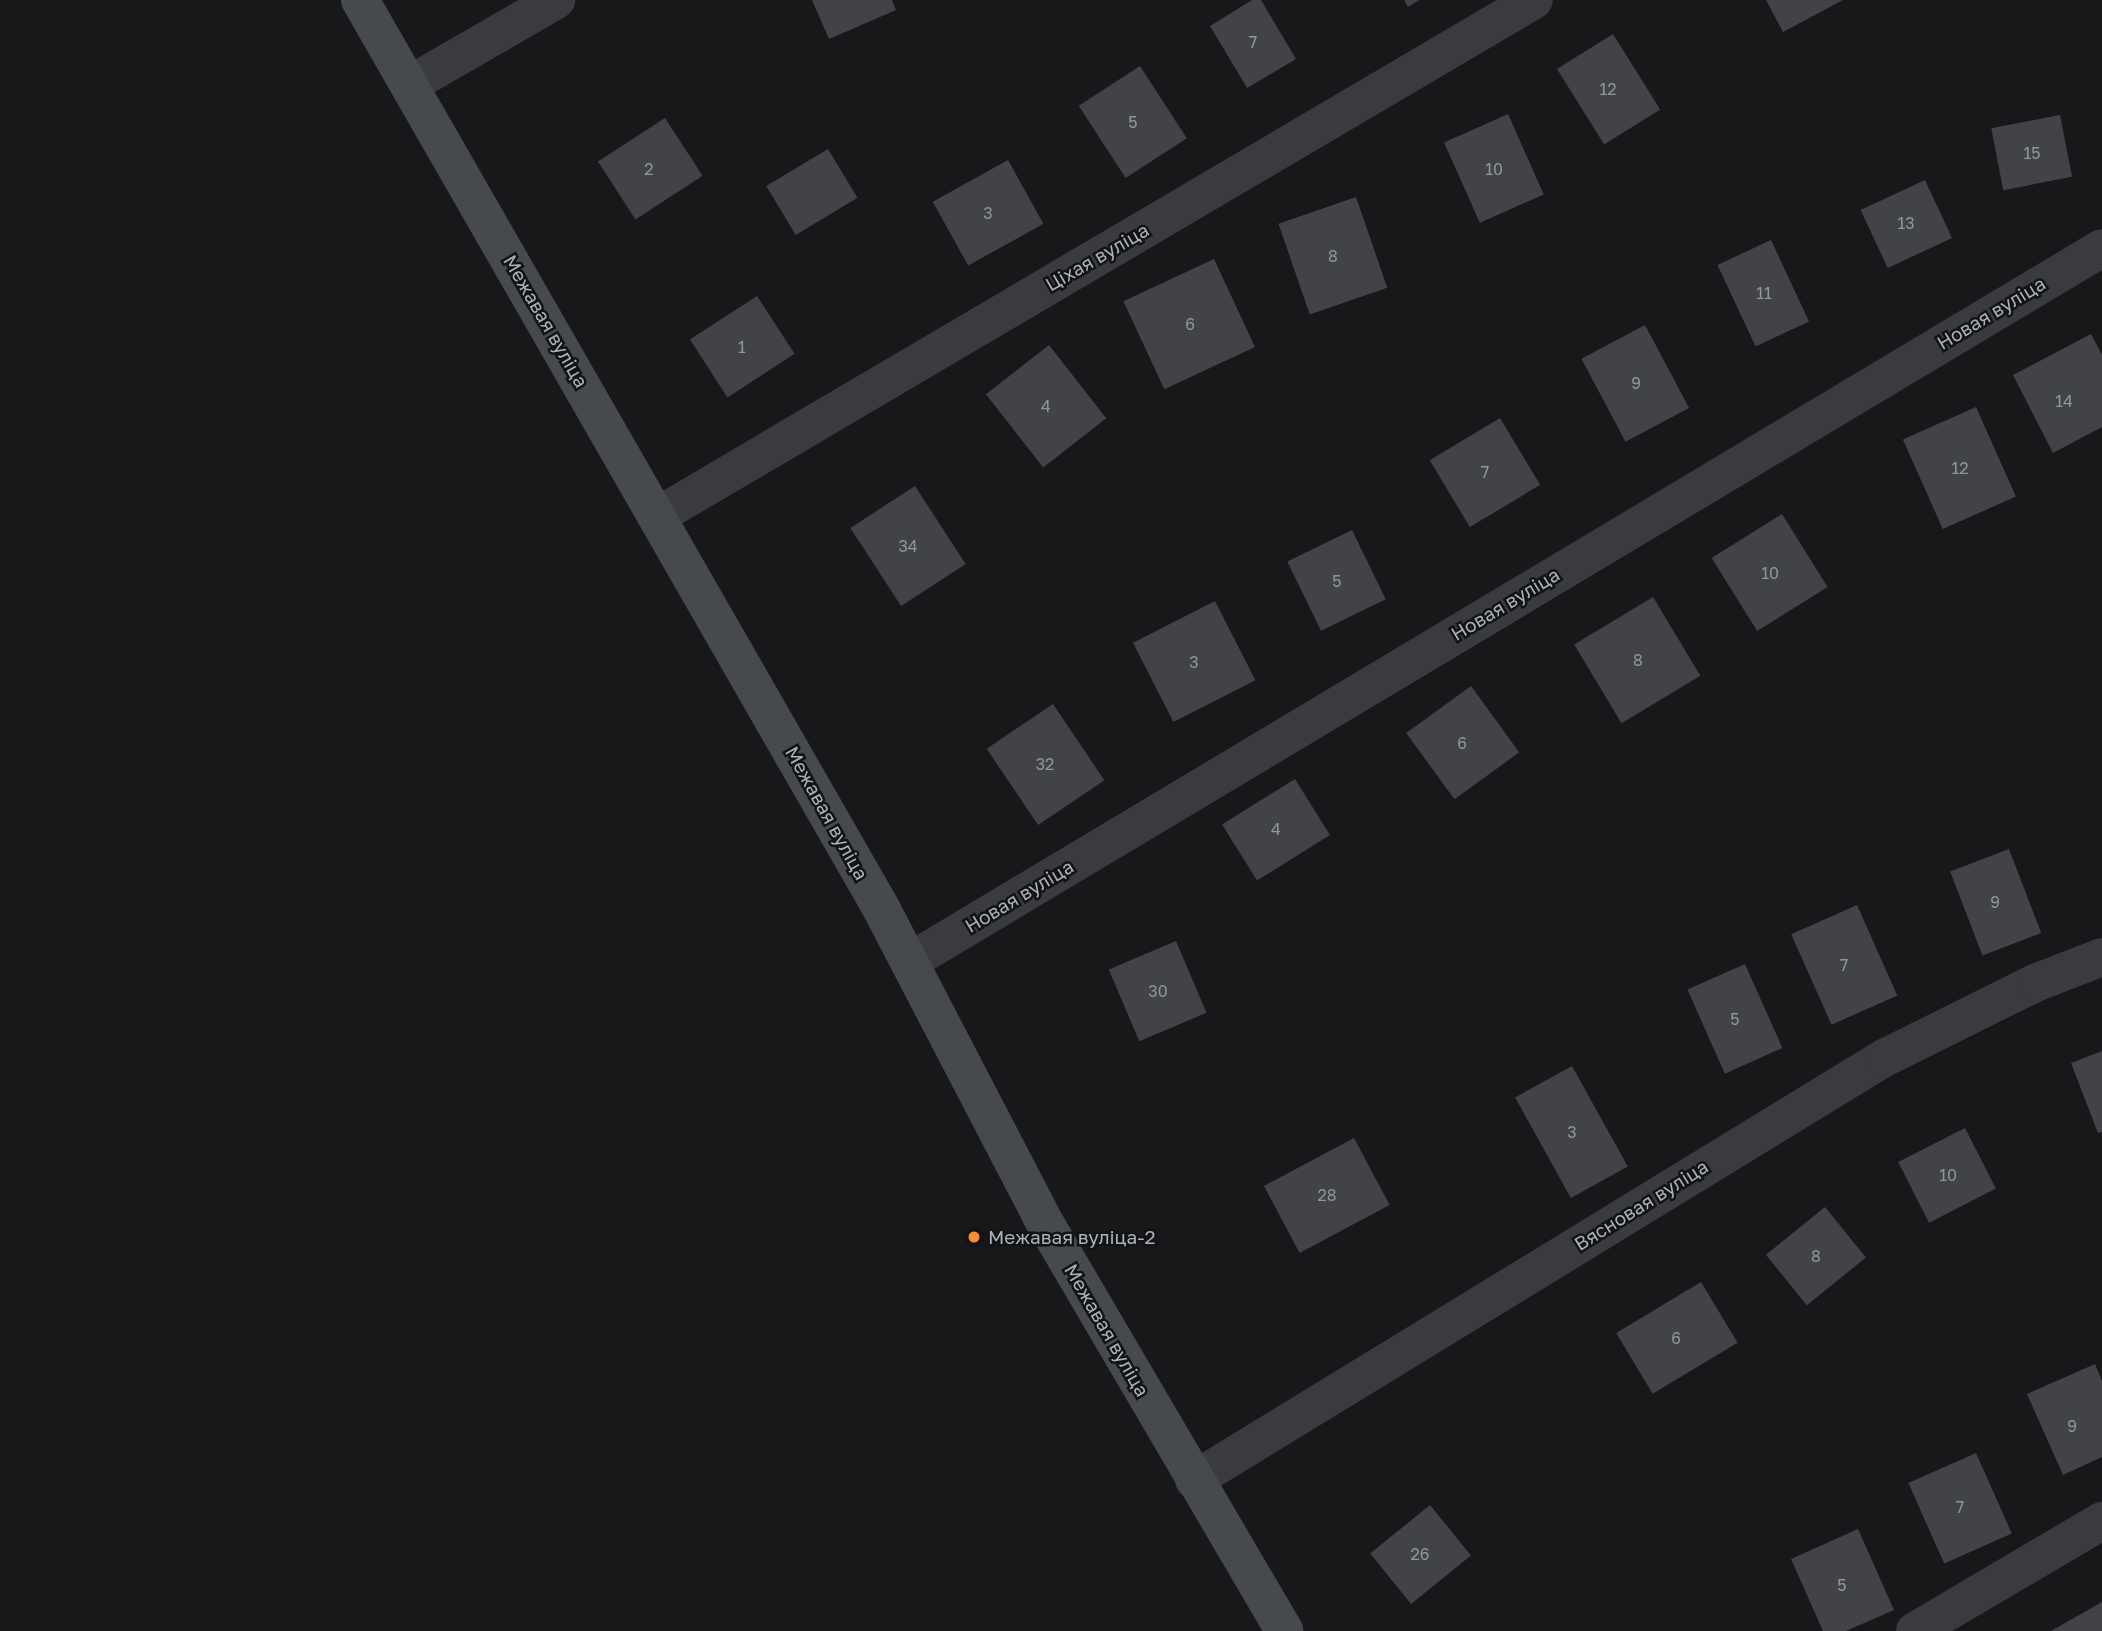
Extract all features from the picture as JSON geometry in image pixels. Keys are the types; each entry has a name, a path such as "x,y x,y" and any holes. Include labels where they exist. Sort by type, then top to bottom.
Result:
{"street":[{"name":"Межавая вуліца","path":"360,0 659,515 909,961 1041,1216 1284,1631"},
{"path":"409,85 556,0"},
{"name":"Ціхая вуліца","path":"659,515 1534,0"},
{"name":"Новая вуліца","path":"909,961 2102,248"},
{"name":"Вясновая вуліца","path":"1194,1480 1884,1058 2035,983 2102,957"},
{"path":"1915,1631 2102,1521"}],"building":[{"path":"812,0 892,0 896,10 829,39"},
{"path":"1252,0 1261,0 1296,59 1247,88 1210,26"},
{"path":"1404,0 1419,0 1408,7"},
{"path":"1766,0 1843,0 1783,32"},
{"path":"1613,34 1660,109 1604,144 1557,69"},
{"path":"1140,66 1187,138 1126,178 1079,106"},
{"path":"1508,114 1544,194 1480,223 1444,142"},
{"path":"2060,115 2072,177 2003,190 1991,128"},
{"path":"665,118 703,176 635,219 598,162"},
{"path":"828,149 857,198 796,235 766,186"},
{"path":"1008,160 1043,224 968,266 933,202"},
{"path":"1925,180 1952,238 1888,268 1861,210"},
{"path":"1356,197 1387,288 1310,314 1278,224"},
{"path":"1771,240 1809,322 1756,347 1718,265"},
{"path":"1214,259 1255,347 1164,389 1123,301"},
{"path":"757,296 795,354 727,397 690,340"},
{"path":"1645,325 1689,408 1626,442 1581,359"},
{"path":"2091,334 2102,355 2102,427 2053,453 2013,375"},
{"path":"1049,345 1106,418 1043,468 986,394"},
{"path":"1976,407 2016,497 1943,529 1903,440"},
{"path":"1500,418 1540,485 1470,527 1430,460"},
{"path":"915,486 966,564 901,606 850,528"},
{"path":"1782,514 1828,587 1757,631 1712,558"},
{"path":"1352,530 1386,599 1321,631 1287,562"},
{"path":"1653,597 1700,676 1622,723 1574,644"},
{"path":"1215,601 1255,680 1173,722 1133,643"},
{"path":"1471,686 1519,752 1454,799 1406,733"},
{"path":"1053,704 1104,780 1038,825 987,749"},
{"path":"1295,779 1330,835 1257,881 1222,825"},
{"path":"2009,849 2041,933 1982,956 1950,872"},
{"path":"1857,905 1897,995 1831,1025 1791,934"},
{"path":"1176,941 1206,1013 1139,1041 1109,970"},
{"path":"1745,964 1782,1048 1725,1074 1687,990"},
{"path":"2102,1051 2102,1132 2098,1133 2071,1063"},
{"path":"1572,1066 1628,1167 1571,1198 1515,1098"},
{"path":"1965,1128 1996,1189 1929,1223 1898,1162"},
{"path":"1354,1138 1390,1205 1300,1253 1264,1186"},
{"path":"1825,1207 1866,1258 1807,1305 1766,1255"},
{"path":"1701,1282 1738,1343 1653,1394 1616,1333"},
{"path":"2095,1364 2102,1381 2102,1457 2063,1475 2027,1394"},
{"path":"1976,1453 2012,1533 1944,1563 1908,1483"},
{"path":"1430,1505 1471,1556 1411,1604 1370,1553"},
{"path":"1858,1529 1894,1610 1846,1631 1823,1631 1791,1559"},
{"path":"2102,1602 2102,1631 2051,1631"}],"place":[{"name":"Межавая вуліца-2","path":"974,1237"}]}
